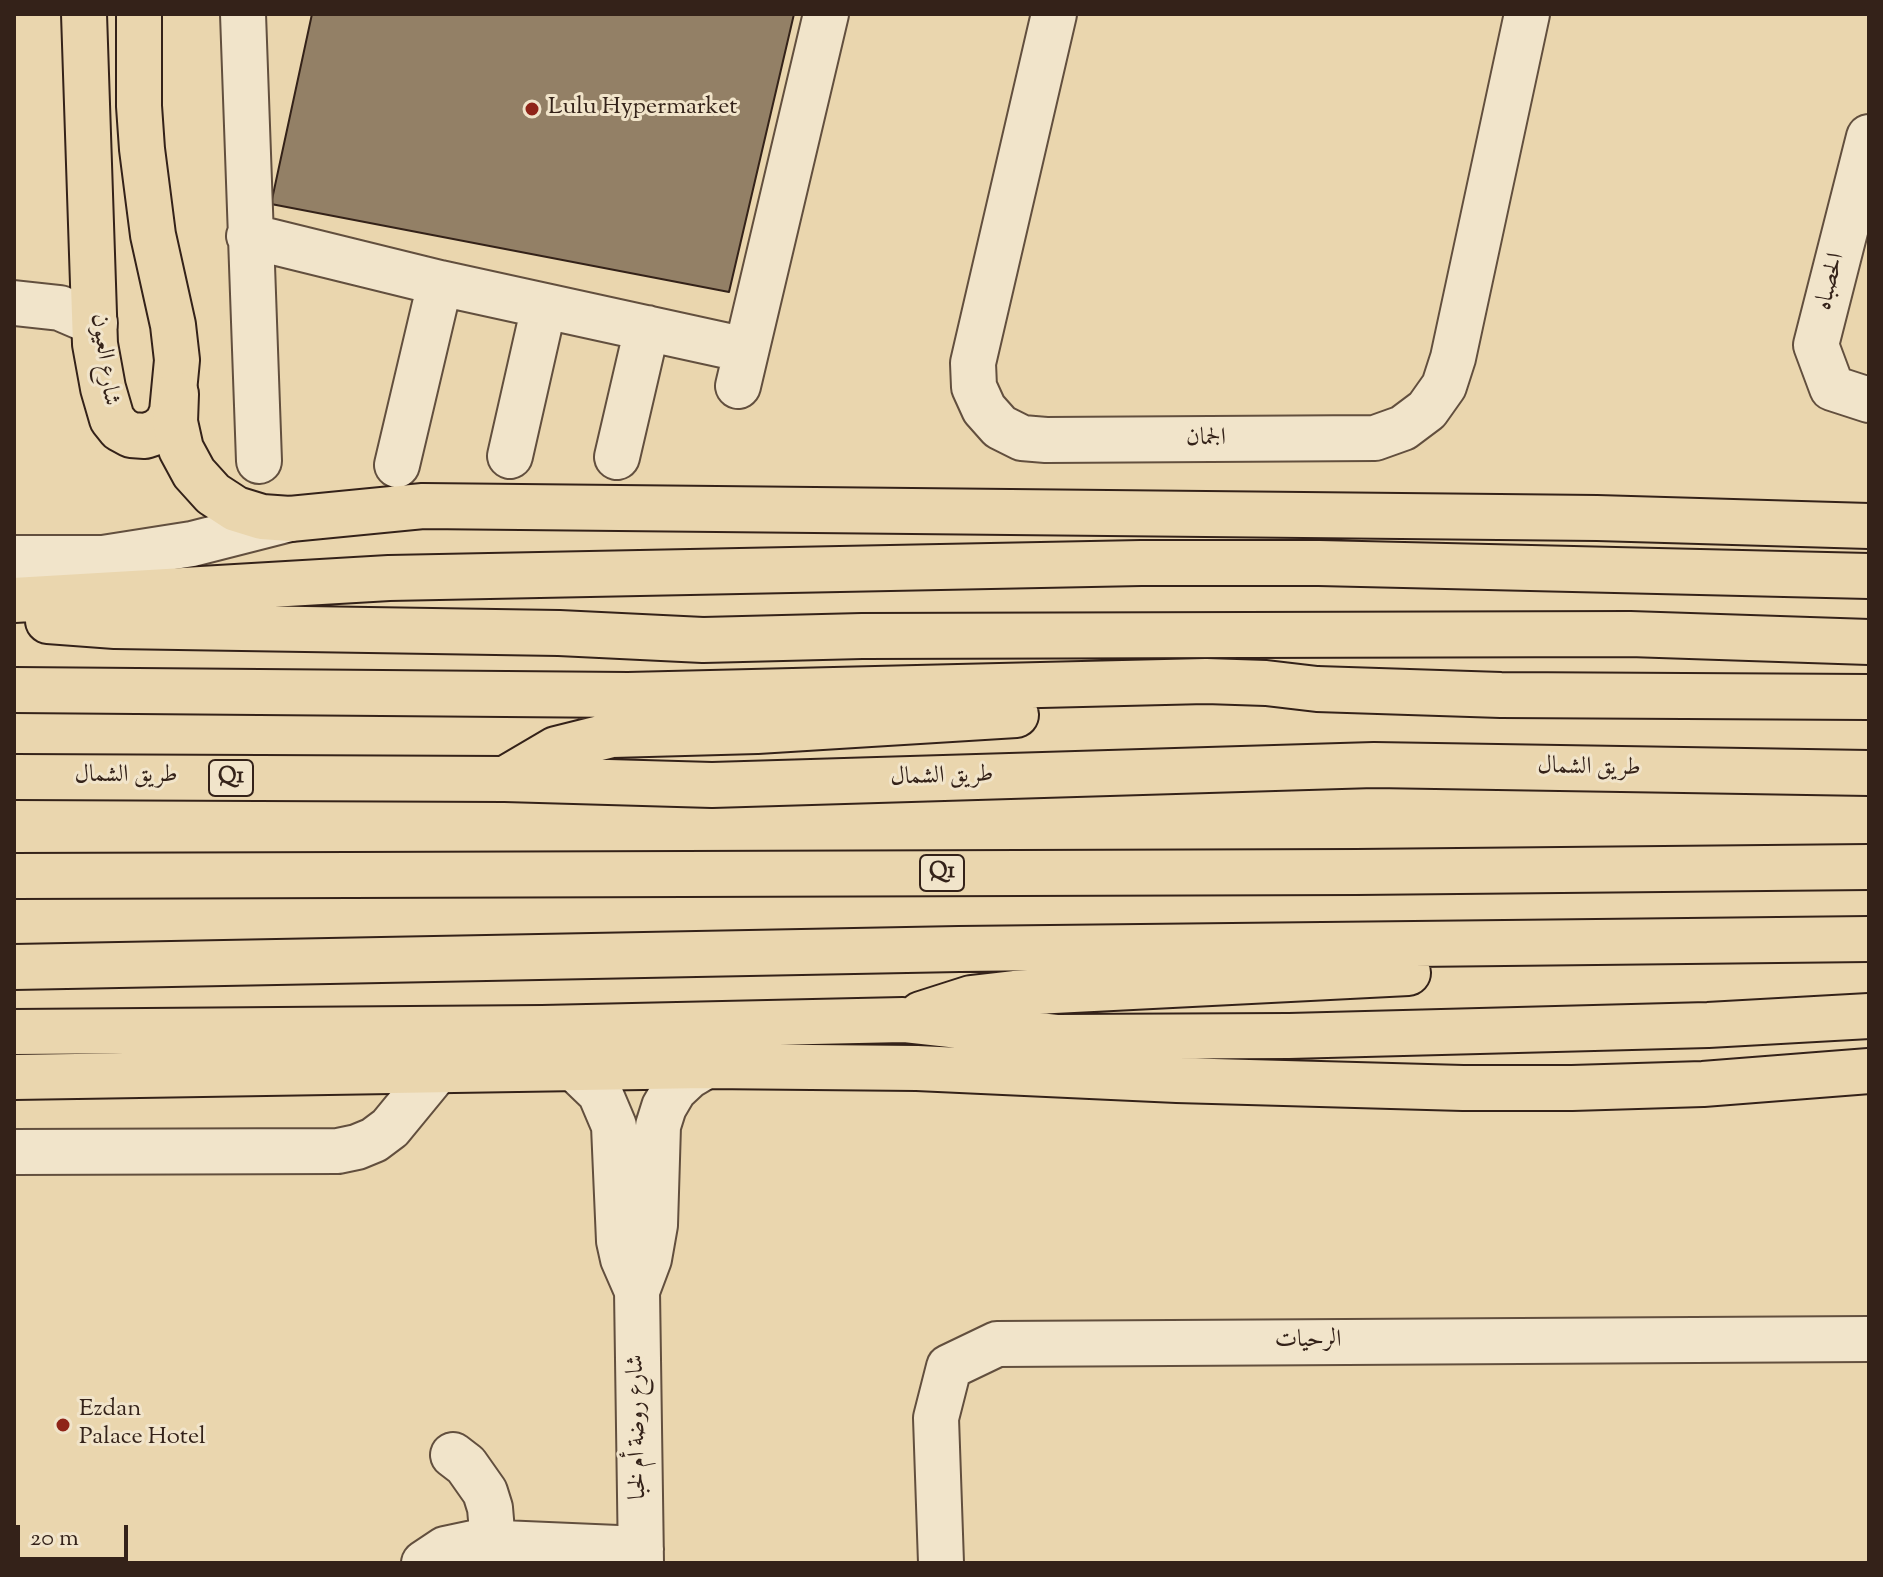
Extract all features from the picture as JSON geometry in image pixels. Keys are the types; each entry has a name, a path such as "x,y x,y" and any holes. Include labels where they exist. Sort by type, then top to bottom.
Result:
{"main road":[{"name":"شارع العيون","path":"84,14 95,333 107,406 120,429 131,435 145,436 167,424 176,394 177,360 173,325 153,235 142,149 139,106 142,16"},
{"path":"176,394 175,422 181,449 194,473 213,494 236,509 262,517 290,519 423,506 1597,518 1869,526"},
{"path":"14,600 389,578 1185,563 1380,564 1869,576"},
{"path":"14,619 115,626 543,632 703,640 862,636 1630,634 1869,642"},
{"path":"373,693 615,664 703,640"},
{"path":"14,690 628,695 1206,681 1317,689 1501,695 1869,697"},
{"path":"505,779 556,749 612,735 757,731 1240,704 1317,689"},
{"name":"طريق الشمال","path":"14,777 505,779 712,785 1374,765 1869,773"},
{"name":"Q1","path":"14,876 1340,872 1869,867"},
{"path":"14,967 943,950 1869,939"},
{"path":"903,1020 971,998 1014,993 1495,968 1521,963 1571,943"},
{"path":"14,1032 542,1028 903,1020 1058,1037 1177,1037 1708,1025 1869,1016"},
{"path":"14,1077 706,1066 917,1068 1149,1079 1463,1088 1703,1084 1869,1071"}],"street":[{"path":"249,236 440,283 647,328 742,368 826,14"},
{"name":"الجمان","path":"1054,14 973,363 974,387 984,409 1000,427 1022,438 1046,440 1375,438 1403,428 1427,410 1444,386 1453,358 1527,14"},
{"path":"249,17 249,236 259,461"},
{"name":"الحصباه","path":"1869,137 1816,345 1832,388 1869,400"},
{"path":"397,465 440,283"},
{"path":"14,303 60,308 95,333"},
{"path":"510,456 544,306"},
{"path":"14,328 95,333"},
{"path":"617,457 647,328"},
{"path":"14,558 103,558 192,544 290,519"},
{"name":"شارع روضة أم لخبا","path":"641,1556 637,1291 654,1234 658,1126 674,1090 706,1066"},
{"name":"شارع روضة أم لخبا","path":"574,1068 600,1093 614,1126 619,1241 637,1291"},
{"path":"22,1162 338,1151 357,1147 374,1140 390,1128 436,1072"},
{"name":"الرحيات","path":"941,1563 936,1418 949,1367 997,1344 1869,1339"},
{"path":"453,1455 472,1471 485,1492 490,1508 493,1543"},
{"path":"424,1563 445,1549 461,1544 493,1543 641,1556"}],"building":[{"name":"Lulu Hypermarket","path":"312,14 794,14 729,292 271,204"}],"place":[{"name":"Lulu Hypermarket","path":"532,109"},
{"name":"Ezdan Palace Hotel","path":"63,1425"}]}
